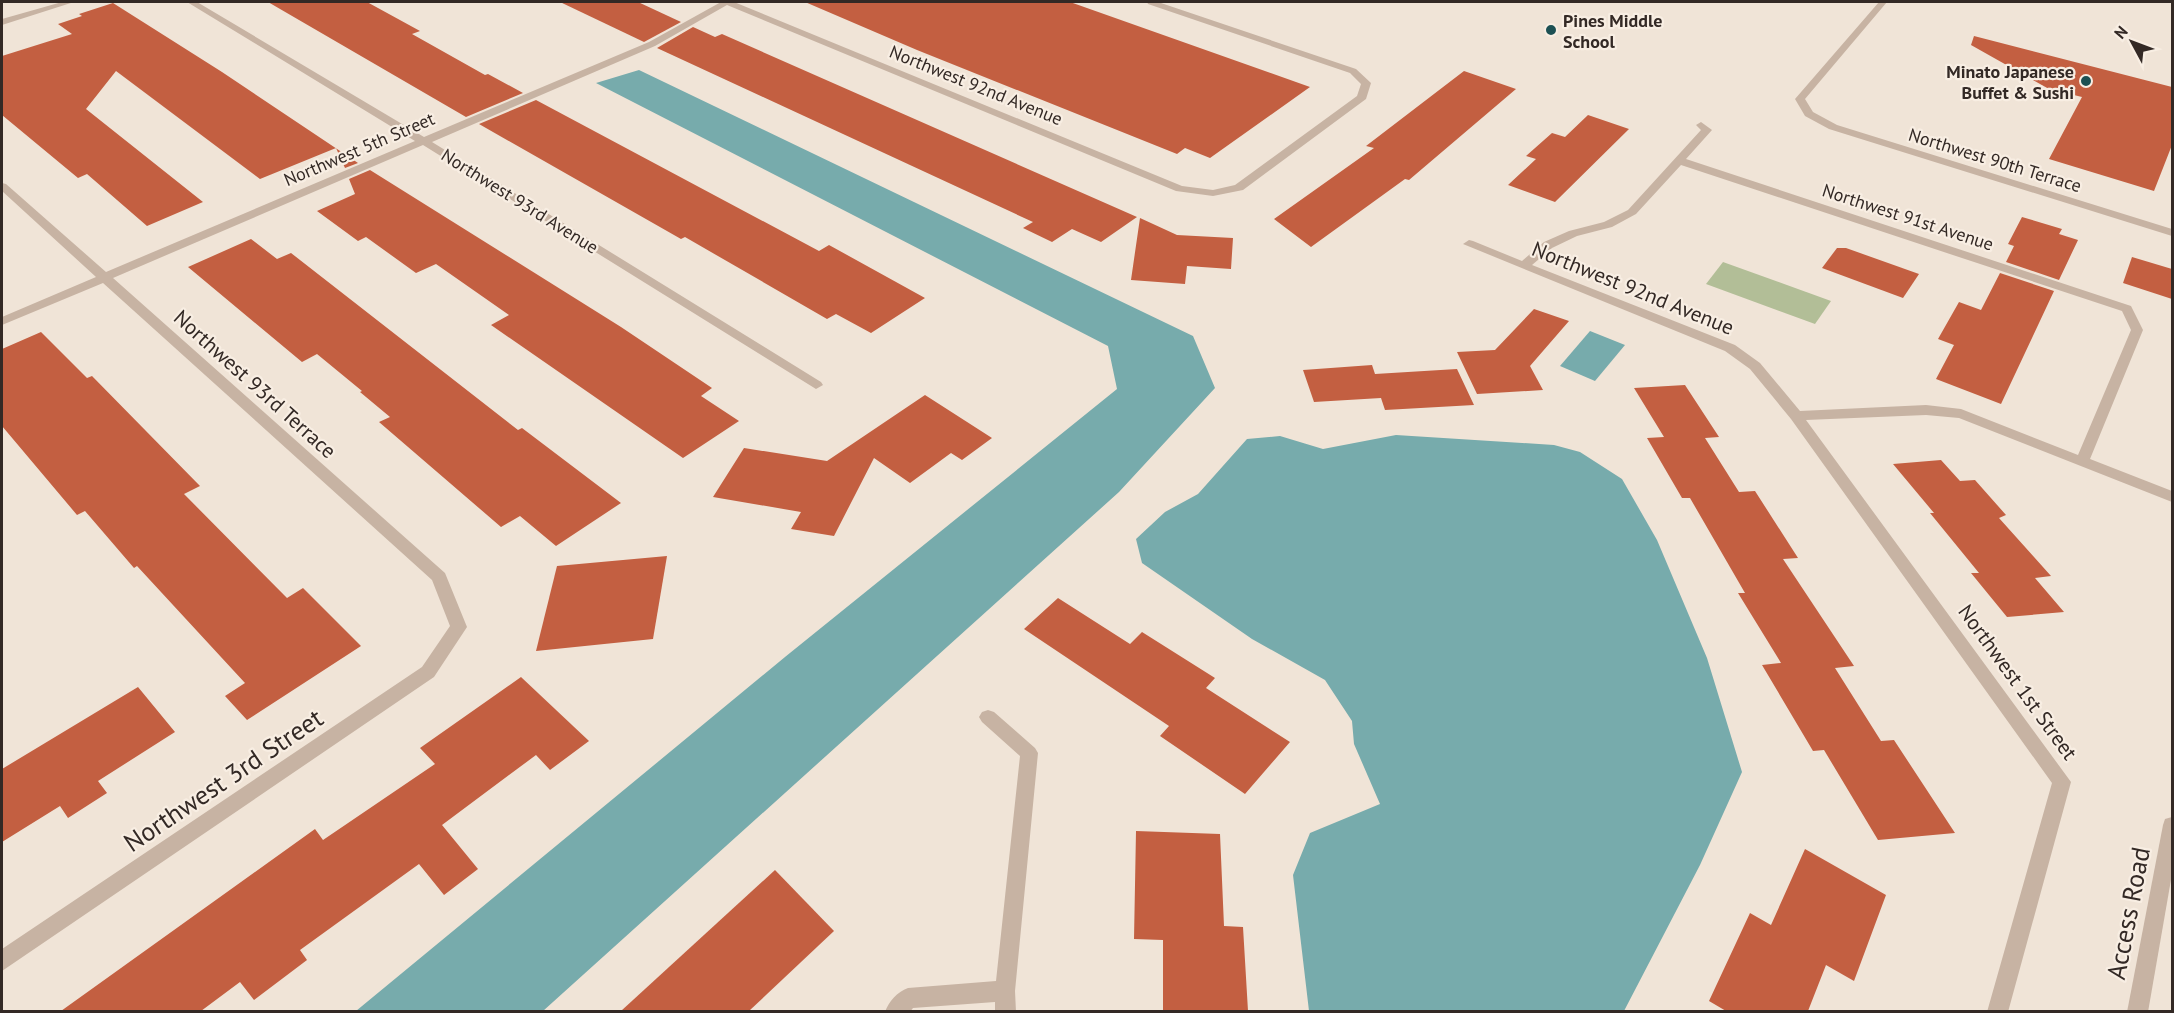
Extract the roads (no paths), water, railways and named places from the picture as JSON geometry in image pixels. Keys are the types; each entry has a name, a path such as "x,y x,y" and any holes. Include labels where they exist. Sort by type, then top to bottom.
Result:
{"street":[{"path":"2,22 69,2"},
{"name":"Northwest 93rd Avenue","path":"191,2 422,140 816,385"},
{"name":"Northwest 5th Street","path":"2,321 422,140 652,44 727,2"},
{"name":"Northwest 92nd Avenue","path":"727,2 1180,189 1213,193 1239,188 1362,97 1366,83 1353,71 1151,2"},
{"name":"Northwest 90th Terrace","path":"1883,2 1800,99 1809,114 1833,128 2172,233"},
{"path":"1523,266 1548,244 1573,233 1608,225 1632,212 1707,130 1701,125"},
{"name":"Northwest 91st Avenue","path":"1678,160 2127,309 2138,330 2083,460"},
{"name":"Northwest 93rd Terrace","path":"2,186 439,576 459,627"},
{"name":"Northwest 92nd Avenue","path":"1469,244 1730,348 1755,366 1796,416"},
{"path":"1796,416 1926,410 1961,414 2083,460 2172,497"},
{"name":"Northwest 1st Street","path":"1796,416 2062,782 1997,1011"},
{"name":"Northwest 3rd Street","path":"2,961 428,672 459,627"},
{"path":"895,1011 908,998 1006,1001 1029,753 988,717"},
{"name":"Access Road","path":"2137,1011 2172,825"}],"water":[{"path":"639,70 1193,336 1215,388 1119,492 543,1011 356,1011 785,657 1117,389 1108,346 596,83"},
{"path":"1590,331 1625,345 1595,381 1560,366"},
{"path":"1396,435 1554,445 1580,452 1622,479 1657,540 1707,658 1742,772 1700,865 1624,1011 1309,1011 1293,875 1310,833 1380,804 1354,744 1352,721 1325,680 1252,639 1142,563 1136,539 1165,512 1198,494 1247,439 1280,436 1323,449"}],"place":[{"name":"Pines Middle School","path":"1551,30"},
{"name":"Minato Japanese Buffet & Sushi","path":"2086,81"}]}
